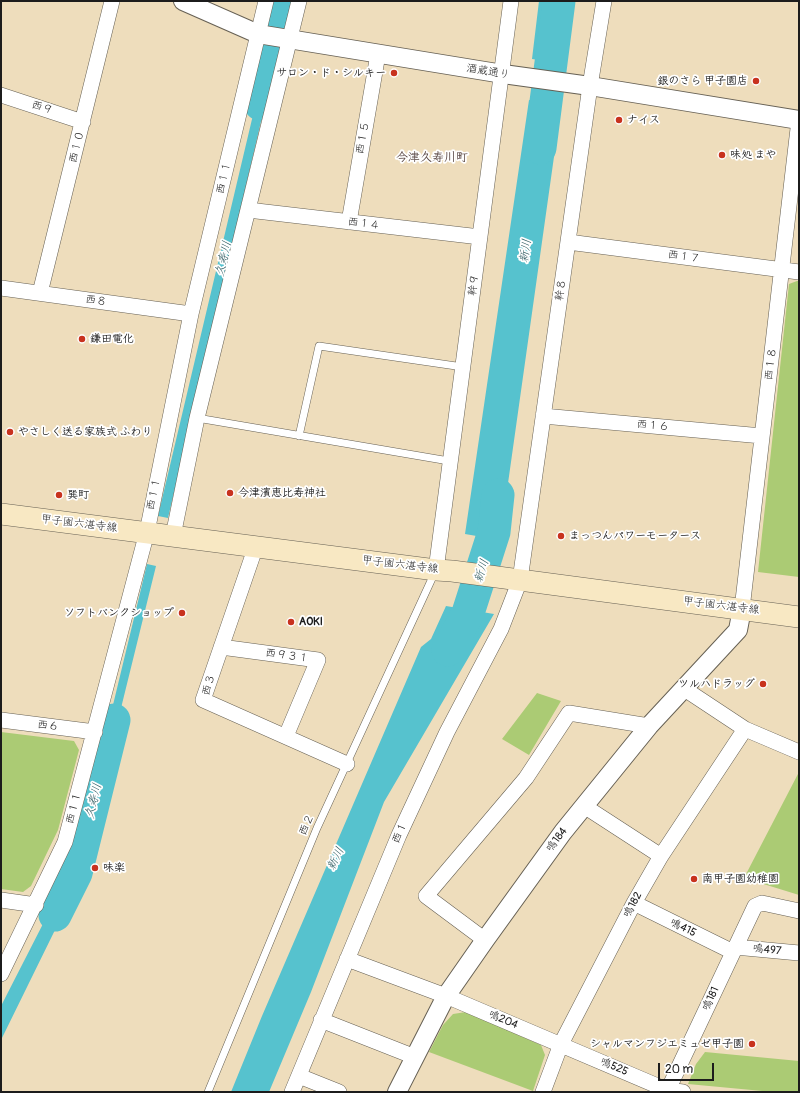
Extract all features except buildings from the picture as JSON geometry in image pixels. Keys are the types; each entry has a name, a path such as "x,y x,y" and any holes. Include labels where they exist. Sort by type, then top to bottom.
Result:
{"main road":[{"name":"甲子園六湛寺線","path":"1,514 799,617"}],"street":[{"name":"西１０","path":"40,293 112,1"},
{"name":"酒蔵通り","path":"183,1 275,36 502,74 799,120"},
{"name":"西１１","path":"1,974 36,905 65,842 95,732 147,532 191,314 275,36 266,1"},
{"path":"173,536 197,418 248,210 275,36 299,1"},
{"name":"幹９","path":"444,570 449,461 463,367 511,1"},
{"name":"幹８","path":"512,579 543,416 568,242 583,86 604,1"},
{"name":"西１５","path":"348,222 378,54"},
{"name":"西９","path":"1,95 83,122"},
{"name":"西１８","path":"742,609 799,120"},
{"name":"西１４","path":"248,210 480,238"},
{"name":"西１７","path":"568,242 799,272"},
{"name":"西８","path":"1,288 191,314"},
{"name":"西１６","path":"543,416 762,436"},
{"name":"西３","path":"256,546 204,700 347,764"},
{"name":"西１","path":"292,1092 399,836 448,732 501,629 512,579"},
{"name":"鳴184","path":"397,1092 446,996 485,940 563,832 649,726 682,688 738,630 742,609"},
{"name":"西９３１","path":"222,647 318,660 286,736"},
{"path":"682,688 745,729 799,752"},
{"path":"485,940 426,896 526,778 569,713 649,726"},
{"name":"西６","path":"1,720 95,732"},
{"name":"鳴182","path":"543,1092 560,1044 634,903 661,856 745,729"},
{"path":"584,806 661,856"},
{"path":"1,900 36,905"},
{"name":"鳴181","path":"667,1091 755,906 762,902 799,911"},
{"name":"鳴415","path":"634,903 734,950"},
{"name":"鳴497","path":"734,950 799,953"},
{"name":"鳴204","path":"347,959 446,996 560,1044"},
{"path":"321,1020 416,1057"},
{"name":"鳴525","path":"560,1044 667,1091 683,1092"},
{"path":"299,1076 339,1092"}],"lane":[{"path":"299,436 319,346 463,367"},
{"path":"197,418 449,461"},
{"name":"西２","path":"208,1092 311,843 347,764 444,570"}],"green space":[{"path":"799,281 799,577 758,572 789,284"},
{"path":"537,693 561,701 529,755 502,739"},
{"path":"1,732 74,741 79,750 58,830 31,886 23,892 1,889"},
{"path":"799,772 799,895 744,878"},
{"path":"466,1012 541,1045 545,1055 533,1091 429,1052 443,1025 453,1014"},
{"path":"705,1052 799,1061 799,1092 773,1092 688,1084 696,1064"}],"water":[{"path":"539,1 573,1 566,64 532,59"},
{"path":"266,60 275,62 168,518 158,516"},
{"path":"529,100 561,107 500,540 465,534"},
{"path":"147,564 156,566 107,765 99,763"},
{"path":"446,606 494,614 384,802 311,992 269,1092 231,1092 262,1016 421,647 431,639"},
{"path":"69,873 81,877 1,1040 1,1006"}],"waterway":[{"name":"久寿川","path":"260,104 285,1"},
{"name":"新川","path":"540,148 559,1"},
{"name":"新川","path":"448,650 468,613 494,532 498,495"},
{"name":"久寿川","path":"55,915 76,873 114,720"}],"place":[{"name":"サロン・ド・シルキー","path":"394,73"},
{"name":"銀のさら 甲子園店","path":"756,81"},
{"name":"ナイス","path":"619,120"},
{"name":"味処 まや","path":"722,155"},
{"name":"鎌田電化","path":"82,339"},
{"name":"やさしく送る家族式 ふわり","path":"10,432"},
{"name":"今津濱恵比寿神社","path":"230,493"},
{"name":"巽町","path":"59,495"},
{"name":"まっつんパワーモータース","path":"561,536"},
{"name":"ソフトバンクショップ","path":"182,613"},
{"name":"AOKI","path":"291,622"},
{"name":"ツルハドラッグ","path":"763,684"},
{"name":"味楽","path":"95,868"},
{"name":"南甲子園幼稚園","path":"694,879"},
{"name":"シャルマンフジエミュゼ甲子園","path":"752,1044"}],"district":[{"name":"今津久寿川町","path":"432,158"}]}
